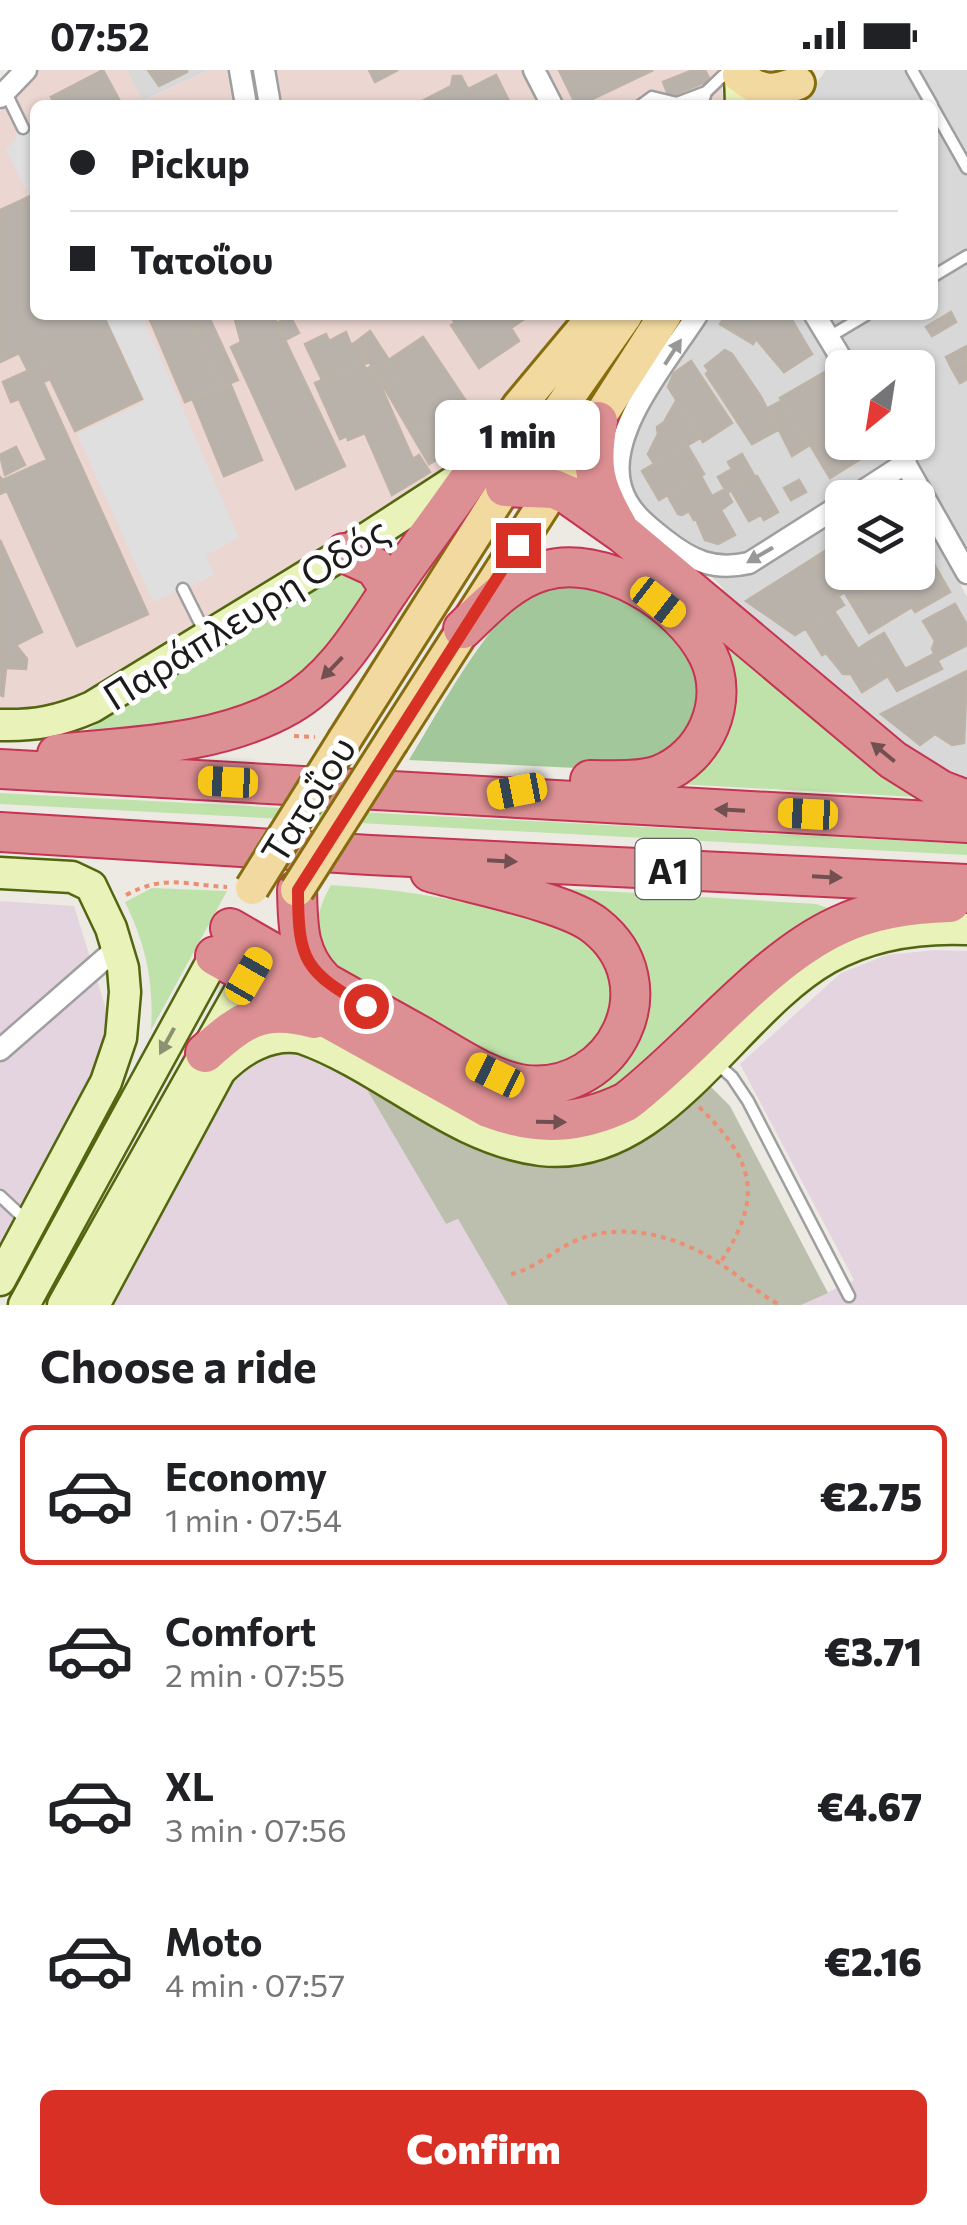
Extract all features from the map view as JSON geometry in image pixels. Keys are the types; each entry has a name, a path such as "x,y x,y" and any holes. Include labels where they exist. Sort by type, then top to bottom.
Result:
{"highway":[{"path":"598,421 592,459 595,479 603,502 622,533"},
{"path":"0,759 181,740 237,727 289,705 327,675 354,644 390,590 492,476 568,495 622,533 893,760 941,790 967,800"},
{"path":"344,553 375,567 390,590"},
{"path":"463,630 512,586 539,572 584,566 630,582 677,616 709,656 716,682 715,709 705,738 676,766 640,779 572,780 489,797"},
{"name":"Α1","path":"0,769 967,823"},
{"name":"Α1","path":"0,832 967,884"},
{"path":"206,1052 238,1023 266,1014 335,1006 522,1085 564,1084 590,1071 619,1040 628,1014 630,985 622,958 606,934 583,916 370,854"},
{"path":"298,890 298,937 310,966 335,1006"},
{"path":"222,942 335,1006 488,1108 544,1123 572,1122 600,1115 626,1102 770,972 802,946 837,926 902,906 967,902"}],"main road":[{"path":"737,80 763,91 796,86"},
{"path":"492,476 518,406 590,320"},
{"name":"Τατοΐου","path":"222,942 241,887 344,739 492,476 622,320"},
{"name":"Τατοΐου","path":"257,962 298,890 662,320"}],"street":[{"path":"3,94 26,70"},
{"path":"240,70 245,100"},
{"path":"264,70 269,100"},
{"path":"534,70 549,100"},
{"path":"694,320 634,412 618,455 621,488 638,518 686,556 712,566 732,567 749,563 825,515"},
{"path":"818,320 837,350"},
{"path":"904,460 967,573"},
{"path":"880,480 906,463"},
{"name":"Παράπλευρη Οδός","path":"0,725 34,726 62,720 92,707 344,553 492,476"},
{"path":"0,873 77,879 95,890 117,948 126,992 125,1020 106,1082 0,1280"},
{"path":"94,1305 220,1071 242,1052 271,1039 292,1036 317,1043 475,1130 512,1144 546,1150 581,1148 617,1139 646,1122 792,985 827,958 883,935 967,930"},
{"name":"Τατοΐου","path":"24,1305 222,942"},
{"path":"0,1050 117,948"},
{"name":"Τατοΐου","path":"63,1305 257,962"}],"lane":[{"path":"912,70 929,100"},
{"path":"684,100 737,80"},
{"path":"704,100 706,92"},
{"path":"3,94 24,128"},
{"path":"938,117 967,168"},
{"path":"938,273 967,256"},
{"path":"829,337 858,320"},
{"path":"182,589 206,636"},
{"path":"712,1060 732,1077 748,1101 850,1296"},
{"path":"0,1196 30,1224"}],"path":[{"path":"102,907 149,883 164,880 241,887"},
{"path":"680,1089 722,1130 748,1173 750,1198 743,1221 720,1263"},
{"path":"511,1274 528,1270 580,1239 607,1232 672,1238 720,1263 780,1305"}],"shaded area":[{"path":"39,70 127,70 142,100 30,100 30,320 578,320 536,361 488,431 436,483 70,704 0,717 0,112"},
{"path":"127,70 209,70 144,100"},
{"path":"209,70 721,70 723,100 145,100"},
{"path":"826,70 967,70 967,566 935,510 935,480 918,480 907,460 935,460 935,350 846,350 829,320 938,320 938,100 803,100"},
{"path":"30,125 28,194 6,150 23,128"},
{"path":"107,320 144,320 239,538 206,555 215,575 153,602 77,434 145,402"},
{"path":"702,320 809,320 827,350 825,460 892,460 904,480 825,480 825,590 935,590 935,536 967,597 967,784 921,767 719,601 723,588 642,509 626,462 634,432"},
{"path":"0,901 74,906 110,1022 80,1111 0,1259"},
{"path":"967,951 967,1305 801,1305 854,1280 740,1064 841,973 887,955"},
{"path":"278,1051 314,1054 359,1076 446,1224 458,1219 508,1305 108,1305 223,1094 249,1064"},
{"path":"359,1076 563,1161 611,1154 655,1132 708,1084 730,1106 828,1293 801,1305 508,1305 458,1219 446,1224"}],"green space":[{"path":"343,574 358,574 367,582 370,594 322,662 235,719 79,735"},
{"path":"600,581 672,629 708,687 684,748 619,770 409,760 485,639 521,599 545,587"},
{"path":"708,627 919,795 678,784"},
{"path":"0,793 967,844 967,855 0,804"},
{"path":"331,885 473,904 548,923 575,935 601,961 611,984 609,1021 589,1056 517,1074 325,962 318,923"},
{"path":"536,887 816,904 840,912 641,1076 591,1108 498,1093 557,1099 640,991"},
{"path":"152,888 227,891 151,1030 147,964 125,902"}],"building":[{"path":"103,70 119,100 53,100 51,97"},
{"path":"148,70 187,70 187,72 159,86"},
{"path":"369,70 398,70 375,82"},
{"path":"559,70 653,70 590,100 574,100"},
{"path":"693,70 705,70 710,80 669,97 663,82"},
{"path":"496,75 508,100 424,100 451,86 453,76 461,76 468,89"},
{"path":"30,196 30,320 105,320 142,399 75,431 43,364 28,371 19,353 0,362 0,210"},
{"path":"951,312 956,322 932,336 926,327"},
{"path":"150,320 191,320 221,387 185,402"},
{"path":"191,320 210,320 238,380 221,387"},
{"path":"235,320 275,320 345,466 296,489 231,347 241,342"},
{"path":"292,320 299,333 287,339 277,323"},
{"path":"453,320 506,320 519,341 479,368 451,325"},
{"path":"506,320 523,320 511,328"},
{"path":"723,320 792,320 812,354 784,372 756,339 753,344 720,324"},
{"path":"370,331 389,360 384,363 411,404 407,408 421,429 426,426 445,455 429,464 357,341"},
{"path":"346,332 351,345 357,341 367,363 322,380 305,344 326,334 329,341"},
{"path":"423,337 482,425 443,451 426,426 421,429 407,408 411,404 384,363"},
{"path":"967,346 967,358 951,367 946,357"},
{"path":"725,350 732,354 761,397 778,430 752,444 706,374 709,371 705,366"},
{"path":"691,361 732,423 703,442 668,387 674,373"},
{"path":"967,361 967,379 960,383 952,369"},
{"path":"43,364 50,379 43,382 148,614 77,646 7,491 0,494 0,477 3,480 47,460 19,399 11,402 3,382"},
{"path":"363,364 366,369 372,366 413,459 419,455 430,472 392,495 365,433 340,439 315,383"},
{"path":"825,372 825,436 808,446 780,398"},
{"path":"230,383 262,460 224,476 192,398"},
{"path":"676,401 700,438 654,464 648,454 658,434 657,427"},
{"path":"781,401 808,446 792,456 768,408"},
{"path":"825,437 825,460 859,460 830,478 810,445"},
{"path":"687,445 704,474 659,500 642,471"},
{"path":"16,447 25,465 5,475 0,455"},
{"path":"742,454 755,477 741,485 728,462"},
{"path":"732,469 741,485 727,493 718,477"},
{"path":"701,476 712,496 725,489 732,502 721,510 735,535 718,544 705,540 691,510 678,514 669,498"},
{"path":"757,476 778,512 764,520 761,515 749,521 731,490"},
{"path":"799,480 806,492 791,500 784,488"},
{"path":"0,540 42,632 16,645 27,659 26,669 6,668 3,696 0,695"},
{"path":"825,551 825,575 814,558"},
{"path":"814,558 825,575 825,590 834,590 844,605 795,635 746,601"},
{"path":"935,566 950,592 915,612 912,607 869,633 851,603 873,590 935,590"},
{"path":"850,590 874,590 851,603 845,593"},
{"path":"955,604 967,625 967,645 938,660 932,649 935,641 923,621"},
{"path":"834,611 858,649 867,643 888,676 862,692 851,674 843,674 826,653 822,655 806,629"},
{"path":"884,633 905,669 934,654 942,669 897,691 867,643"},
{"path":"967,671 964,743 952,745 935,734 920,745 881,714"}],"route":[{"path":"366,1006 333,988 310,966 298,937 298,890 518,545"}]}
